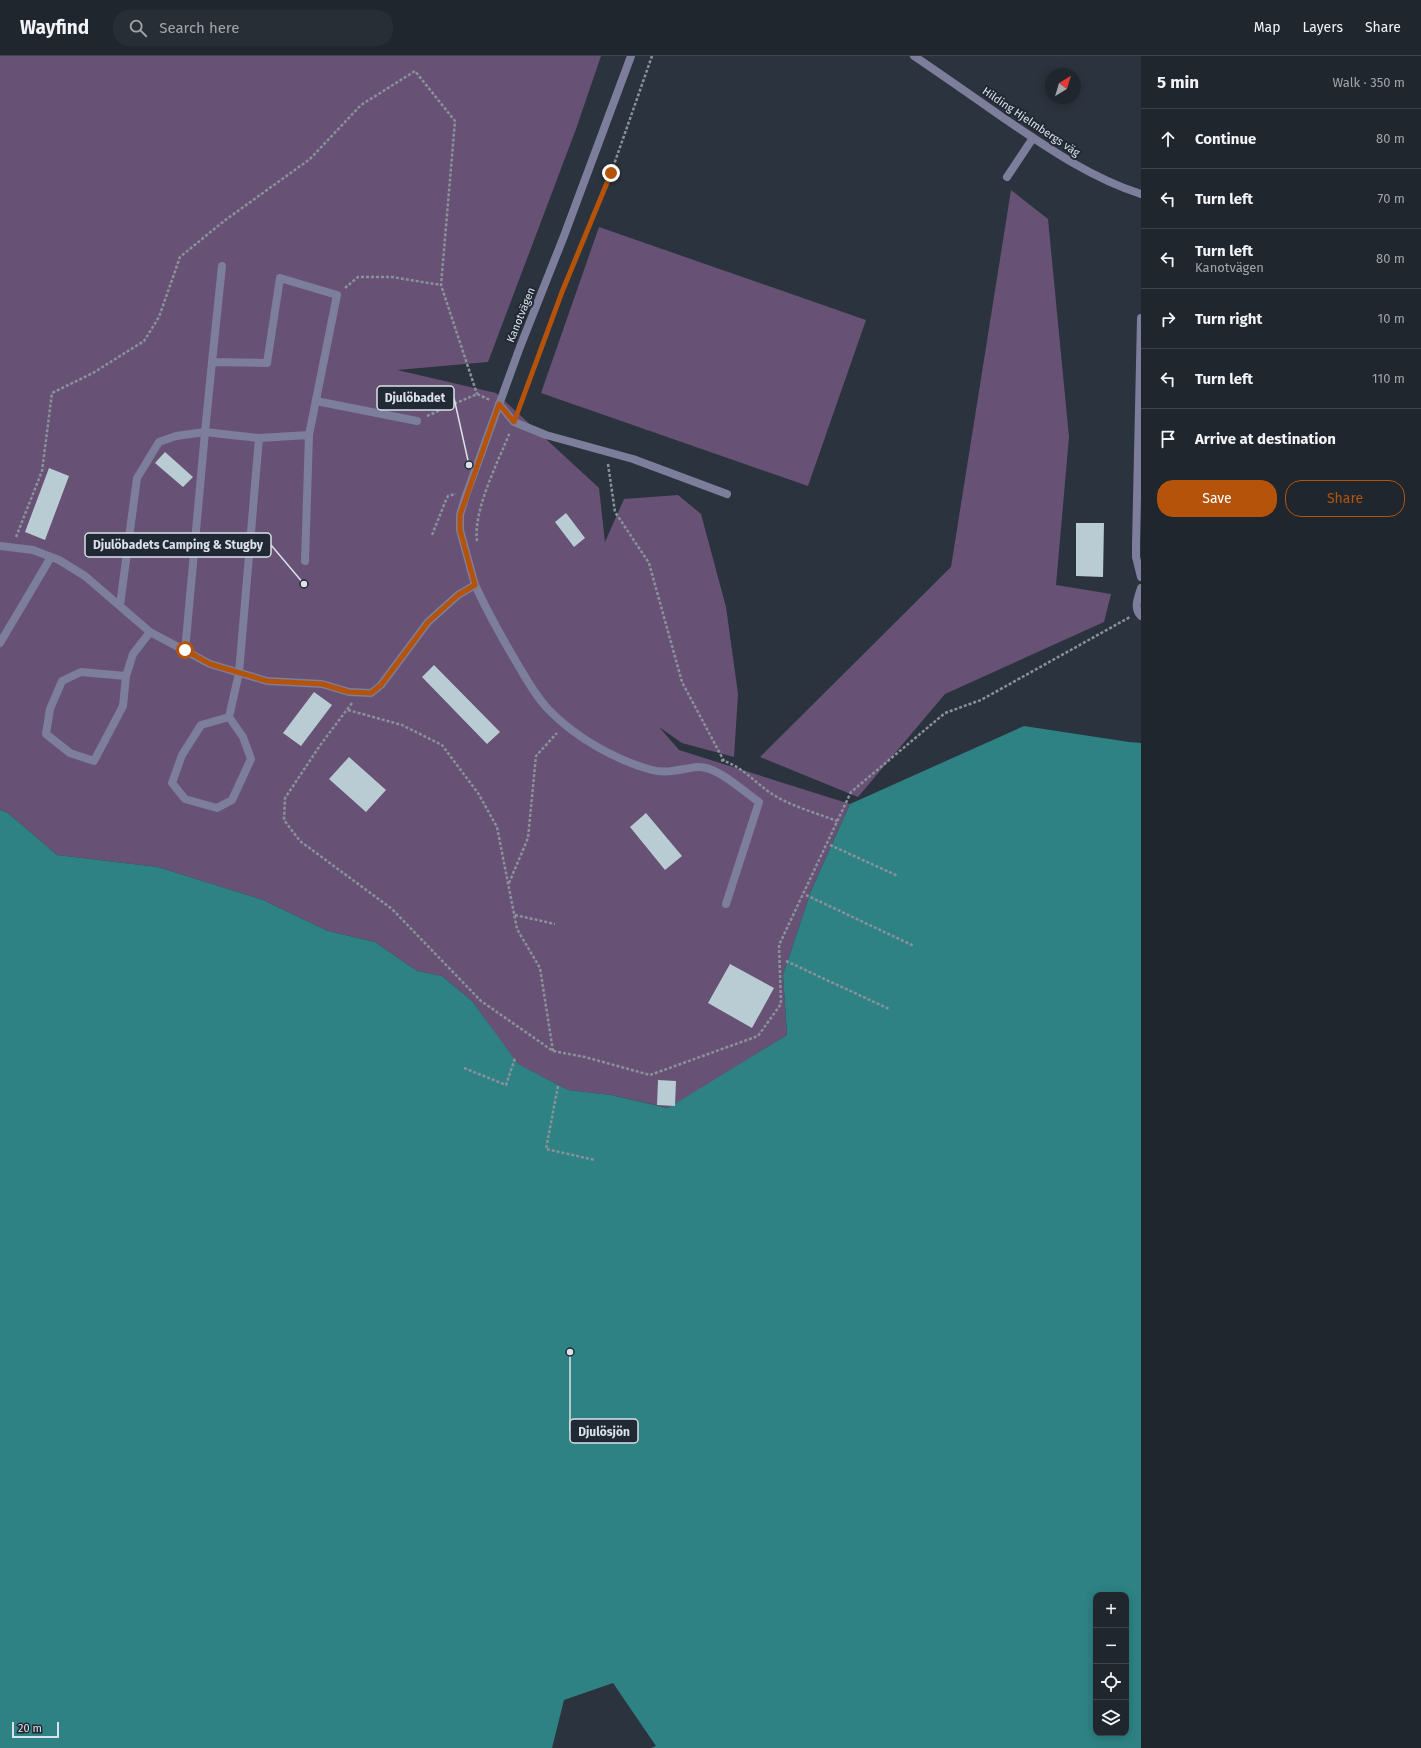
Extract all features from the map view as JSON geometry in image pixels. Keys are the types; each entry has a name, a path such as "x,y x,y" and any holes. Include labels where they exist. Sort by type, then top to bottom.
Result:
{"street":[{"name":"Kanotvägen","path":"631,56 499,404 465,498 460,519 460,530 475,585 490,617 529,684 548,709 570,729 608,752 653,770 674,772 697,767 714,770 759,802 726,904"},
{"name":"Hilding Hjelmbergs väg","path":"914,56 1033,138 1074,164 1119,187 1141,194"},
{"path":"1007,178 1033,138"},
{"path":"185,650 222,266"},
{"path":"212,362 267,364 280,278 336,295 309,435 305,561"},
{"path":"1141,318 1136,544 1141,577"},
{"path":"316,401 417,421"},
{"path":"499,404 514,422 546,435 633,459 727,494"},
{"path":"120,605 137,478 159,442 176,436 205,432 259,438 309,435"},
{"path":"229,717 201,725 182,755 172,783 185,799 217,808 232,800 251,759 243,736 229,717 239,673 259,438"},
{"path":"0,546 33,550 51,557 85,576 150,632 210,664 267,681 322,684 349,692 371,693 381,685 428,622 458,595 475,585"},
{"path":"0,643 51,557"},
{"path":"1140,614 1136,605 1141,588"},
{"path":"126,676 81,672 62,681 50,709 46,734 70,753 94,761 123,706 126,676 133,654 150,632"}],"path":[{"path":"477,545 476,527 481,506 514,422 567,278 611,173 652,56"},
{"path":"12,547 42,471 52,393 93,373 144,341 159,317 180,257 224,221 310,159 360,105 415,71 455,121 441,285 477,394 499,404"},
{"path":"336,295 358,277 392,277 441,285"},
{"path":"417,421 477,394"},
{"path":"606,452 615,512 649,563 682,682 724,761"},
{"path":"359,692 348,710 321,744 284,798 284,820 300,841 392,909 481,1001 552,1051 650,1075 758,1036 781,1004 779,945 851,792 945,713 981,700 1140,614"},
{"path":"348,710 402,725 442,745 478,793 497,827 517,929 540,968 552,1051"},
{"path":"508,884 528,838 536,756 565,724"},
{"path":"719,759 742,769 757,784 773,795 837,821"},
{"path":"830,845 898,876"},
{"path":"806,895 914,946"},
{"path":"515,915 554,924"},
{"path":"786,961 889,1009"},
{"path":"464,1068 506,1086 514,1058"},
{"path":"558,1086 546,1148 595,1160"}],"shaded area":[{"path":"0,56 601,56 576,129 488,362 397,370 496,393 599,488 605,542 624,499 678,495 701,514 726,607 738,694 734,757 682,743 659,727 679,750 850,804 811,891 783,975 787,1035 669,1108 611,1095 568,1090 517,1064 472,1001 442,976 417,971 375,942 328,931 263,900 158,867 57,855 8,813 0,810"},
{"path":"1011,190 1048,219 1069,437 1056,585 1111,594 1104,622 945,694 858,797 760,757 951,567"},
{"path":"599,227 866,320 808,486 541,393"},
{"path":"1024,726 1141,743 1141,1748 651,1748 656,1746 613,1683 564,1700 552,1748 0,1748 0,810 8,813 57,855 158,867 263,900 328,931 375,942 417,971 442,976 472,1001 518,1064 568,1090 611,1095 668,1108 787,1035 783,975 811,891 850,804"}],"building":[{"path":"165,452 193,477 183,487 155,463"},
{"path":"49,468 69,476 45,540 25,532"},
{"path":"566,513 585,538 574,547 555,522"},
{"path":"1076,523 1104,523 1103,577 1076,576"},
{"path":"434,665 500,732 487,744 422,677"},
{"path":"314,692 332,705 301,746 283,733"},
{"path":"349,757 386,790 366,812 329,779"},
{"path":"646,813 682,856 665,870 630,827"},
{"path":"730,964 774,988 752,1028 708,1003"},
{"path":"658,1080 676,1081 675,1106 657,1105"}],"place":[{"name":"Djulöbadet","path":"469,465"},
{"name":"Djulöbadets Camping & Stugby","path":"304,584"},
{"name":"Djulösjön","path":"570,1352"}],"route":[{"path":"185,650 210,664 267,681 322,684 349,692 371,693 381,685 437,612 458,595 475,585 468,564 459,523 465,498 499,404 514,422 589,222 611,173"}]}
